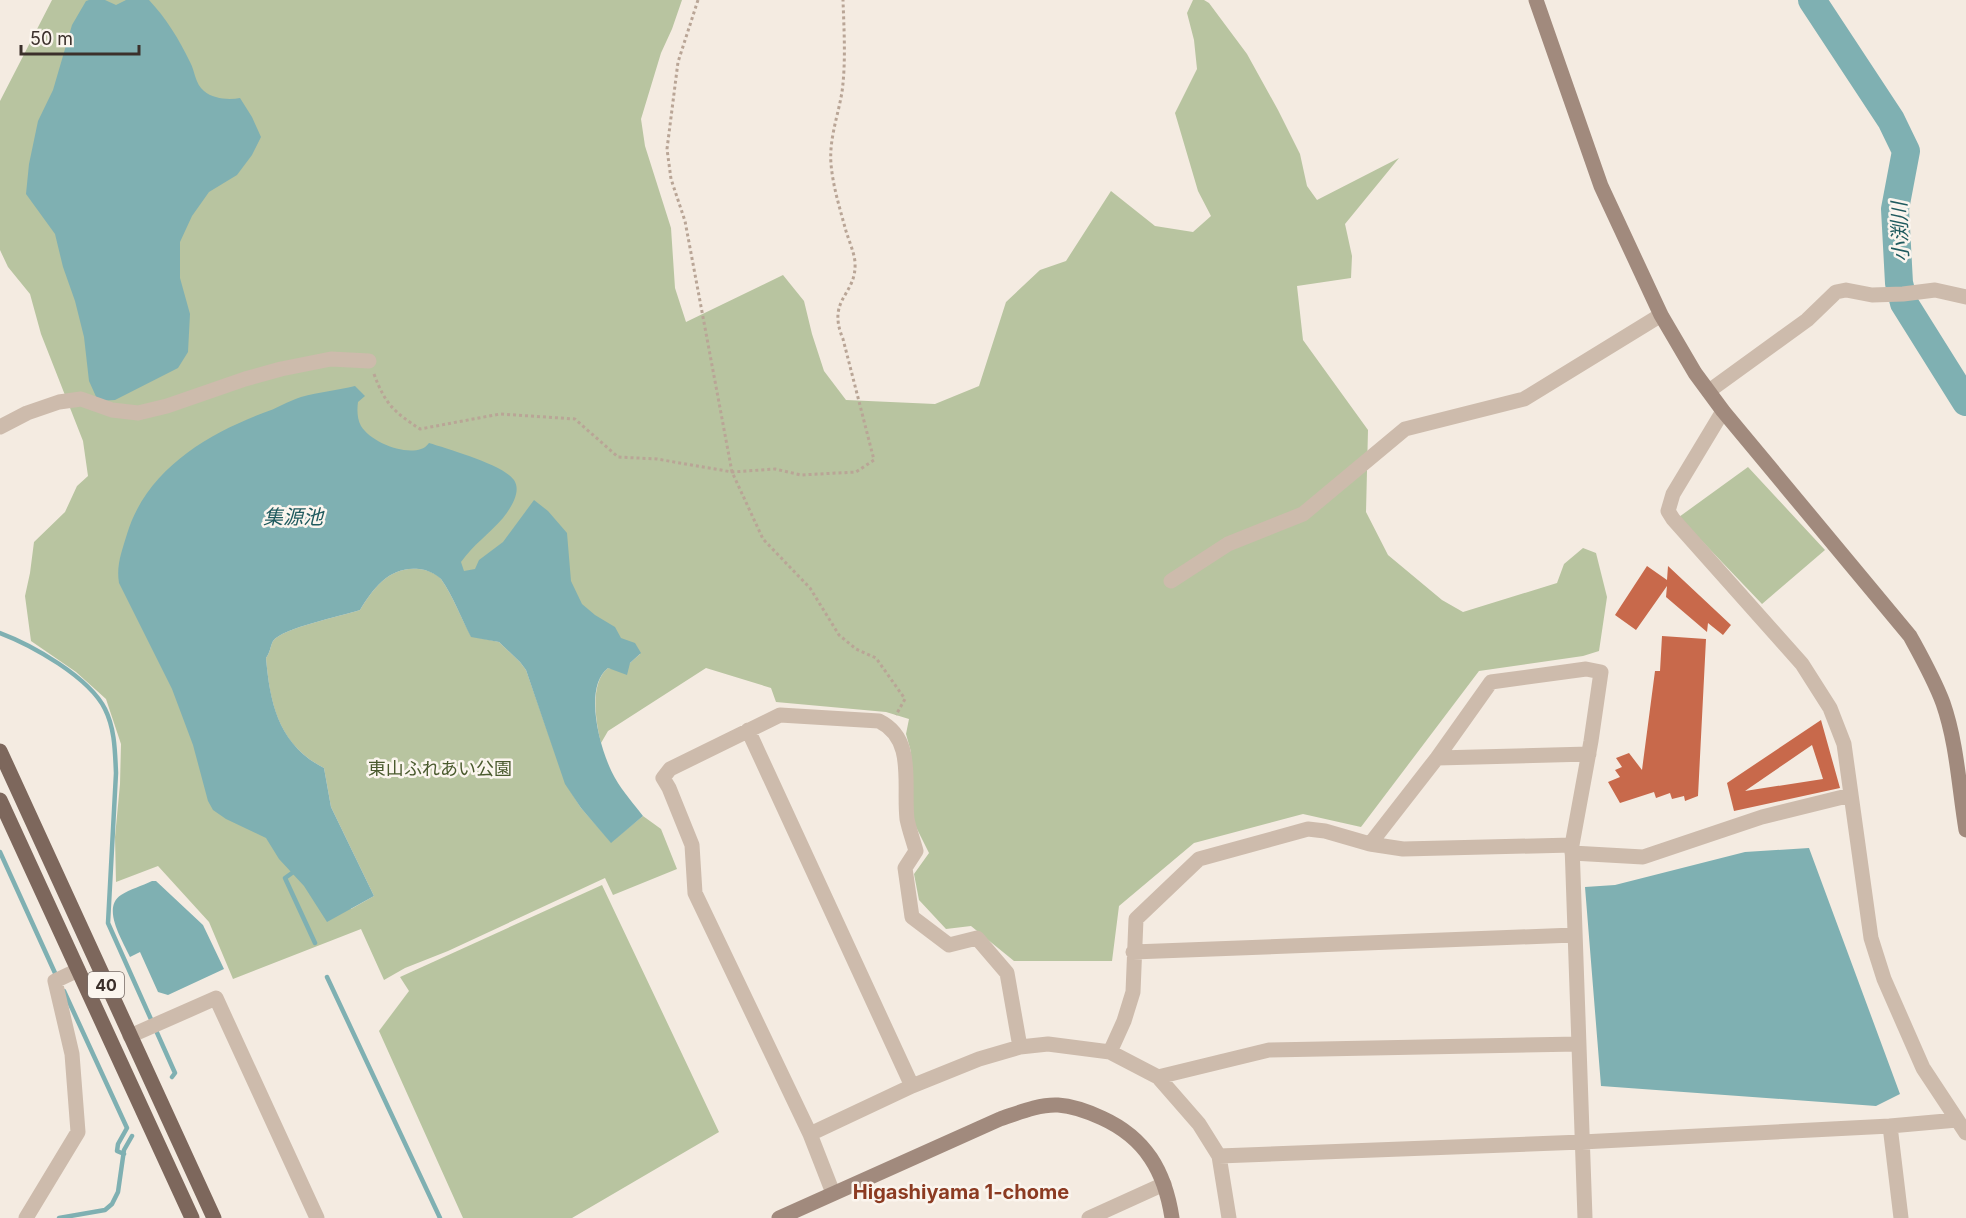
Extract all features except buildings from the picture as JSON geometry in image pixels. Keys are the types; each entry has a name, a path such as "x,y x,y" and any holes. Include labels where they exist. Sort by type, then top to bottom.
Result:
{"main road":[{"name":"40","path":"0,751 214,1218"},
{"name":"40","path":"0,800 192,1218"}],"street":[{"path":"1536,0 1601,186 1660,315 1695,373 1723,411 1910,636 1931,675 1952,736 1966,830"},
{"path":"1709,391 1807,320 1836,292 1846,290 1872,295 1935,290 1966,297"},
{"path":"1171,581 1228,544 1303,514 1405,429 1524,399 1660,315"},
{"path":"0,427 27,413 59,402 81,399 112,410 138,413 167,406 281,369 331,359 369,361"},
{"path":"1723,411 1673,494 1668,511 1672,519 1802,664 1830,708 1844,744 1871,938 1884,979 1923,1068 1966,1133"},
{"path":"1370,844 1437,758 1491,682 1586,669 1601,672 1572,849 1585,1218"},
{"path":"833,1193 810,1134 695,893 692,845 663,778 670,769 780,715 879,721 890,726 908,764 908,821 916,851 905,868 912,917 949,945 977,939 1007,973 1020,1047"},
{"path":"748,730 912,1086"},
{"path":"1437,758 1589,754"},
{"path":"1110,1052 1124,1021 1133,992 1136,919 1199,859 1308,829 1325,831 1370,844 1403,849 1572,849 1643,857 1762,817 1851,795"},
{"path":"1133,952 1574,935"},
{"path":"26,1218 78,1132 72,1054 55,981 78,970"},
{"path":"130,1036 216,998 317,1218"},
{"path":"810,1134 912,1086 980,1059 1020,1047 1048,1044 1110,1052 1158,1077 1199,1124 1219,1156 1229,1218"},
{"path":"1158,1077 1269,1050 1579,1044"},
{"path":"779,1218 1000,1119 1035,1108 1056,1105 1092,1113 1130,1133 1153,1161 1164,1184 1172,1218"},
{"path":"1219,1156 1582,1142 1890,1126 1957,1120"},
{"path":"1890,1126 1901,1218"},
{"path":"1089,1218 1164,1184"}],"path":[{"path":"699,0 678,62 667,149 671,179 685,221 732,472 763,538 810,588 839,635 856,649 876,658 890,674 905,699 890,726"},
{"path":"369,361 380,390 396,414 420,429 500,414 575,419 618,457 657,459 732,472 775,469 801,475 856,472 874,460 843,339 837,325 838,307 848,290 854,273 855,260 835,194 831,162 833,128 842,92 843,0"}],"green space":[{"name":"東山ふれあい公園","path":"52,0 682,0 661,53 641,119 645,146 671,228 675,288 686,322 783,275 804,301 824,371 846,400 935,404 979,386 1006,302 1040,270 1066,261 1111,191 1155,226 1193,232 1211,216 1198,191 1175,113 1197,69 1194,40 1187,13 1193,0 1204,0 1209,3 1247,54 1300,154 1307,186 1317,200 1399,158 1345,224 1352,256 1351,278 1297,286 1303,340 1368,430 1366,512 1388,555 1442,600 1463,612 1557,583 1564,564 1583,548 1596,553 1607,597 1599,651 1583,656 1479,671 1361,827 1303,814 1194,843 1119,906 1112,961 1014,961 971,926 946,929 919,900 914,874 929,853 912,819 911,752 906,734 909,719 886,712 776,702 771,688 706,668 608,731 601,743 596,714 598,683 608,668 617,670 640,654 411,552 245,601 229,738 351,909 374,896 331,807 324,768 297,748 280,722 270,692 266,658 273,641 279,636 300,627 360,610 372,592 386,578 403,570 425,570 438,576 471,636 499,642 520,662 526,670 566,784 581,808 611,842 643,816 661,829 677,869 613,895 605,878 448,951 405,968 384,980 361,929 233,979 209,922 158,866 116,882 115,837 121,744 106,699 76,672 31,641 25,596 34,542 65,512 77,486 88,476 83,441 41,334 30,294 8,267 0,250 0,101"},
{"path":"1748,467 1825,550 1762,604 1679,517"},
{"path":"602,885 719,1132 572,1218 463,1218 379,1031 409,991 400,977"}],"water":[{"path":"105,0 116,5 126,0 149,0 177,37 201,88 216,97 240,98 261,137 252,155 237,175 209,192 192,216 180,242 180,278 190,314 188,352 178,368 115,400 98,401 89,381 84,337 55,234 26,194 29,164 38,121 53,90 72,25 86,1"},
{"name":"集源池","path":"355,386 365,396 358,402 361,426 380,442 405,450 422,449 429,443 488,463 514,480 517,490 512,505 503,518 461,562 464,571 475,569 479,560 503,542 534,500 548,511 567,533 571,581 582,604 615,627 621,638 635,643 641,653 630,663 627,675 608,668 600,677 595,705 600,738 610,767 621,788 643,816 611,843 581,808 565,784 526,670 520,662 499,642 471,637 441,579 434,574 414,569 394,573 372,592 360,610 300,627 279,636 273,641 266,658 270,691 280,722 297,748 324,768 331,807 374,896 327,922 304,886 279,859 266,838 226,819 213,810 208,801 193,745 172,689 119,583 118,570 123,546 136,512 148,492 180,458 220,432 291,401 308,395"},
{"path":"1809,848 1900,1094 1876,1106 1601,1086 1585,887 1615,885 1745,852"},
{"path":"156,881 203,925 224,969 168,995 158,992 140,952 130,957 113,916 115,901 121,895"}],"waterway":[{"name":"小渕川","path":"1812,0 1891,120 1906,151 1895,209 1899,283 1904,303 1966,402"},
{"path":"0,633 28,645 73,674 97,697 111,724 116,773 108,923 175,1073 172,1077"},
{"path":"0,852 55,973"},
{"path":"292,873 285,878 315,943"},
{"path":"327,977 440,1218"},
{"path":"64,991 127,1128 118,1144 117,1151 124,1154"},
{"path":"59,1218 105,1210 112,1204 118,1192 124,1150 132,1136"}],"district":[{"name":"Higashiyama 1-chome","path":"961,1192"}]}
